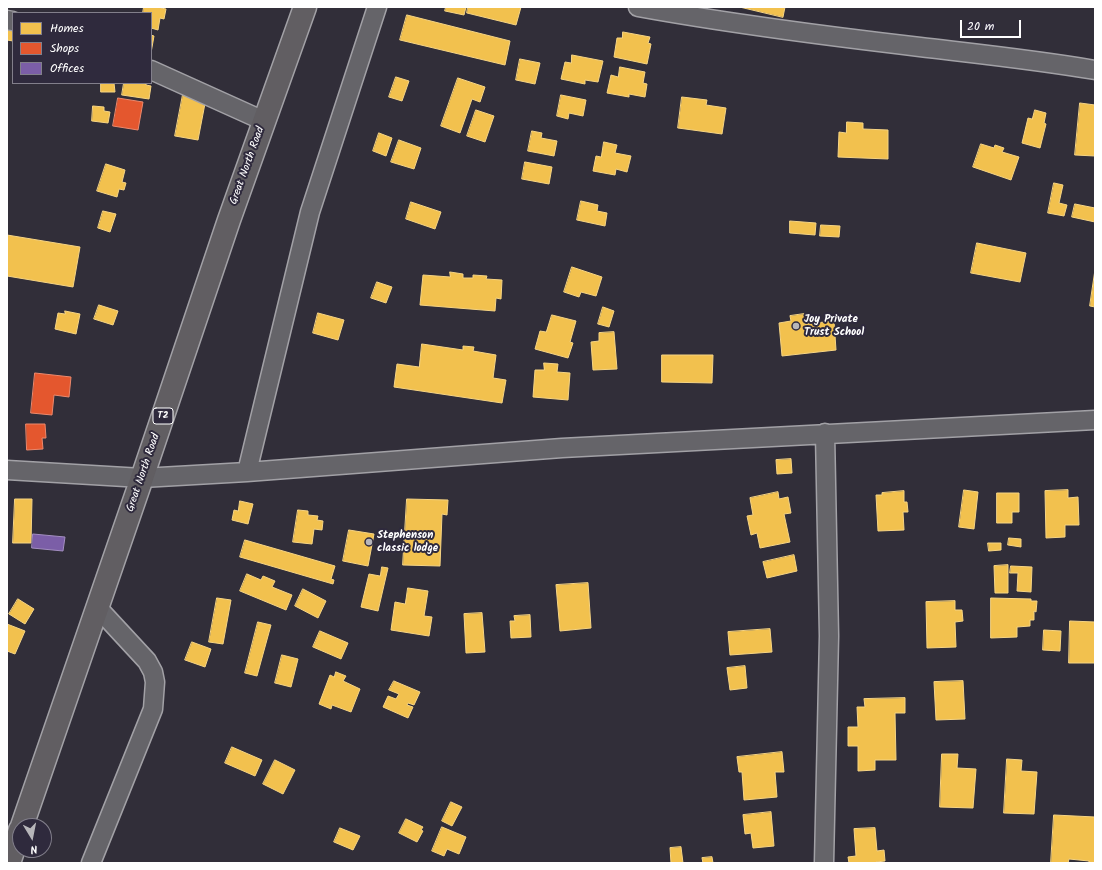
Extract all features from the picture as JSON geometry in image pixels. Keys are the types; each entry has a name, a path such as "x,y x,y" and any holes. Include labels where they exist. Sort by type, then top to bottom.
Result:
{"highway":[{"name":"Great North Road","path":"25,818 229,220 305,7"}],"street":[{"path":"247,472 310,212 377,7"},
{"path":"638,7 673,14 845,38 1059,64 1095,70"},
{"path":"152,70 264,121"},
{"path":"7,470 142,478 247,472 562,448 1095,420"},
{"path":"824,863 828,636 825,433"},
{"path":"91,863 154,709 155,682 153,672 147,661 97,606"}],"building: Homes":[{"path":"144,7 161,7 166,9 164,19 160,18 158,30 152,28 152,12 143,12"},
{"path":"446,7 466,7 464,15 445,11"},
{"path":"468,7 521,7 516,25 467,13"},
{"path":"740,7 785,7 783,17"},
{"path":"407,15 510,41 505,65 400,40"},
{"path":"7,28 12,30 12,41 7,40"},
{"path":"623,32 650,37 648,43 651,44 647,64 614,57 617,38 622,38"},
{"path":"152,35 154,36 152,47"},
{"path":"572,55 603,61 598,82 585,80 585,84 561,79 565,62 571,63"},
{"path":"520,59 540,63 535,84 516,80"},
{"path":"620,67 645,72 643,83 647,84 645,97 629,94 629,97 607,93 611,75 618,77"},
{"path":"396,77 409,81 402,101 389,97"},
{"path":"458,78 485,87 480,102 472,99 460,133 441,126"},
{"path":"101,84 114,84 115,92 101,92"},
{"path":"124,84 146,84 151,86 149,99 122,95"},
{"path":"184,89 207,93 198,140 175,136"},
{"path":"561,95 586,100 583,116 569,113 568,119 557,116"},
{"path":"682,97 707,100 706,105 726,108 722,134 678,128"},
{"path":"1080,103 1095,105 1095,156 1075,155"},
{"path":"93,106 104,107 104,111 110,112 108,123 92,121"},
{"path":"476,110 494,116 485,142 467,136"},
{"path":"1035,110 1046,113 1044,123 1046,124 1040,148 1022,143 1028,118 1032,119"},
{"path":"847,122 863,123 863,129 888,130 888,159 838,157 839,132 846,133"},
{"path":"532,131 542,133 541,138 557,141 554,156 528,151"},
{"path":"379,133 392,138 386,156 373,151"},
{"path":"399,140 421,148 414,169 391,162"},
{"path":"604,142 617,145 615,153 631,156 627,172 616,169 615,175 593,171 596,156 601,157"},
{"path":"981,144 994,148 995,145 1004,148 1002,152 1019,157 1011,180 973,167"},
{"path":"525,162 552,167 549,184 522,179"},
{"path":"106,164 125,170 122,182 126,183 124,190 119,189 117,197 97,191"},
{"path":"1054,183 1063,185 1059,203 1067,205 1064,216 1048,213"},
{"path":"581,201 598,205 597,211 607,213 605,226 577,220"},
{"path":"411,202 441,212 435,229 406,219"},
{"path":"1075,204 1095,208 1095,222 1072,217"},
{"path":"103,211 116,214 110,232 98,228"},
{"path":"790,221 816,223 815,235 790,233"},
{"path":"821,225 840,226 839,237 820,236"},
{"path":"7,235 80,247 73,287 7,276"},
{"path":"977,243 1026,253 1020,282 971,273"},
{"path":"572,267 602,277 596,296 581,292 579,297 564,292"},
{"path":"1095,270 1095,307 1090,306"},
{"path":"450,272 463,274 463,278 473,278 473,275 487,276 486,279 502,280 501,299 496,298 495,311 420,305 423,275 450,277"},
{"path":"377,282 392,287 386,303 371,298"},
{"path":"99,305 118,311 113,325 94,319"},
{"path":"603,307 614,311 609,327 598,324"},
{"path":"65,311 80,314 76,334 55,329 58,313 65,314"},
{"path":"318,313 344,320 338,340 313,333"},
{"path":"804,314 805,324 834,321 836,350 782,356 779,323 791,321 790,316"},
{"path":"552,315 576,321 570,342 573,343 568,358 535,349 540,331 546,332"},
{"path":"614,332 617,369 593,370 591,342 599,341 599,333"},
{"path":"422,344 463,350 463,346 474,347 473,351 496,355 493,378 506,380 502,403 394,387 397,364 419,367"},
{"path":"662,355 713,355 712,383 662,382"},
{"path":"544,363 558,364 557,372 570,373 568,400 533,397 535,370 544,370"},
{"path":"791,459 792,473 777,474 776,460"},
{"path":"964,490 978,492 974,529 959,527"},
{"path":"1068,490 1068,498 1078,497 1079,525 1065,525 1065,537 1046,538 1045,491"},
{"path":"904,491 904,502 907,502 908,512 903,512 904,530 878,531 876,495"},
{"path":"778,492 779,499 788,497 791,513 784,514 790,542 760,548 757,533 751,535 747,516 753,515 750,498"},
{"path":"997,493 1019,493 1019,512 1012,512 1012,523 997,523"},
{"path":"15,499 32,499 31,543 13,543"},
{"path":"407,499 448,500 447,515 442,514 440,566 403,565"},
{"path":"240,501 253,504 248,524 232,520 234,510 238,511"},
{"path":"298,510 308,511 308,515 318,516 317,520 323,521 322,530 314,529 312,544 293,542"},
{"path":"349,530 374,534 368,566 343,561"},
{"path":"1009,538 1021,539 1021,547 1008,545"},
{"path":"245,540 335,566 331,579 334,580 333,584 240,557"},
{"path":"988,543 1001,543 1001,550 989,551"},
{"path":"794,555 797,571 767,578 763,562"},
{"path":"1008,565 1008,593 995,593 994,566"},
{"path":"1011,566 1032,567 1031,592 1017,591 1018,573 1010,573"},
{"path":"382,567 388,568 378,611 361,607 369,574 380,576"},
{"path":"247,574 261,580 263,576 275,581 272,587 292,595 286,610 240,591"},
{"path":"588,583 591,628 560,631 556,585"},
{"path":"408,588 428,591 424,616 432,617 429,636 391,630 395,602 405,604"},
{"path":"303,589 326,601 318,618 295,606"},
{"path":"217,598 231,600 223,644 209,642"},
{"path":"991,598 1031,599 1031,601 1037,601 1036,612 1034,611 1034,620 1030,620 1030,626 1017,627 1017,637 991,638"},
{"path":"18,599 34,609 25,624 9,614"},
{"path":"955,601 955,610 962,610 963,621 955,622 956,647 927,648 926,602"},
{"path":"482,613 485,652 466,653 464,614"},
{"path":"530,615 531,637 511,638 510,621 515,621 514,616"},
{"path":"1070,621 1095,622 1095,663 1069,663"},
{"path":"258,622 271,625 257,676 245,673"},
{"path":"7,624 25,631 15,654 7,651"},
{"path":"770,629 772,652 730,655 728,632"},
{"path":"1044,630 1061,631 1060,651 1043,650"},
{"path":"320,631 348,643 341,659 313,647"},
{"path":"192,642 211,649 205,667 185,660"},
{"path":"282,655 298,659 291,687 275,683"},
{"path":"745,666 747,688 730,690 727,668"},
{"path":"336,672 346,676 343,681 360,689 351,712 332,705 331,709 319,704 330,675 334,677"},
{"path":"394,681 420,692 414,705 408,703 407,705 413,707 408,718 383,707 388,696 396,699 399,694 389,690"},
{"path":"963,681 965,719 936,720 934,682"},
{"path":"905,698 905,713 895,713 896,760 875,760 875,770 858,771 858,746 848,746 848,727 858,727 857,707 865,707 864,699"},
{"path":"232,747 262,760 255,776 225,763"},
{"path":"782,752 784,772 775,772 777,797 744,800 742,772 739,772 737,757"},
{"path":"942,754 958,754 957,768 976,769 973,808 940,807"},
{"path":"1007,759 1022,760 1021,771 1037,772 1034,814 1004,813"},
{"path":"275,760 295,770 283,794 263,784"},
{"path":"451,802 462,807 452,826 442,821"},
{"path":"771,812 774,846 753,848 751,833 745,834 743,815"},
{"path":"1054,815 1095,817 1095,863 1069,859 1068,863 1051,863"},
{"path":"406,819 423,827 421,830 423,831 417,842 399,833"},
{"path":"442,827 466,837 459,854 447,849 444,856 432,851"},
{"path":"340,828 360,836 353,850 334,842"},
{"path":"875,828 877,851 884,850 885,861 876,863 849,863 848,857 856,856 854,829"},
{"path":"681,847 683,863 671,863 670,848"},
{"path":"712,857 713,863 703,863 702,858"}],"building: Shops":[{"path":"118,98 143,102 138,130 113,126"},
{"path":"35,373 71,377 69,397 54,395 52,415 31,413"},
{"path":"26,424 45,424 46,438 42,438 43,449 27,450"}],"building: Offices":[{"path":"33,534 65,537 63,551 32,548"}],"place":[{"name":"Joy Private Trust School","path":"796,326"},
{"name":"Stephenson classic lodge","path":"369,542"}]}
